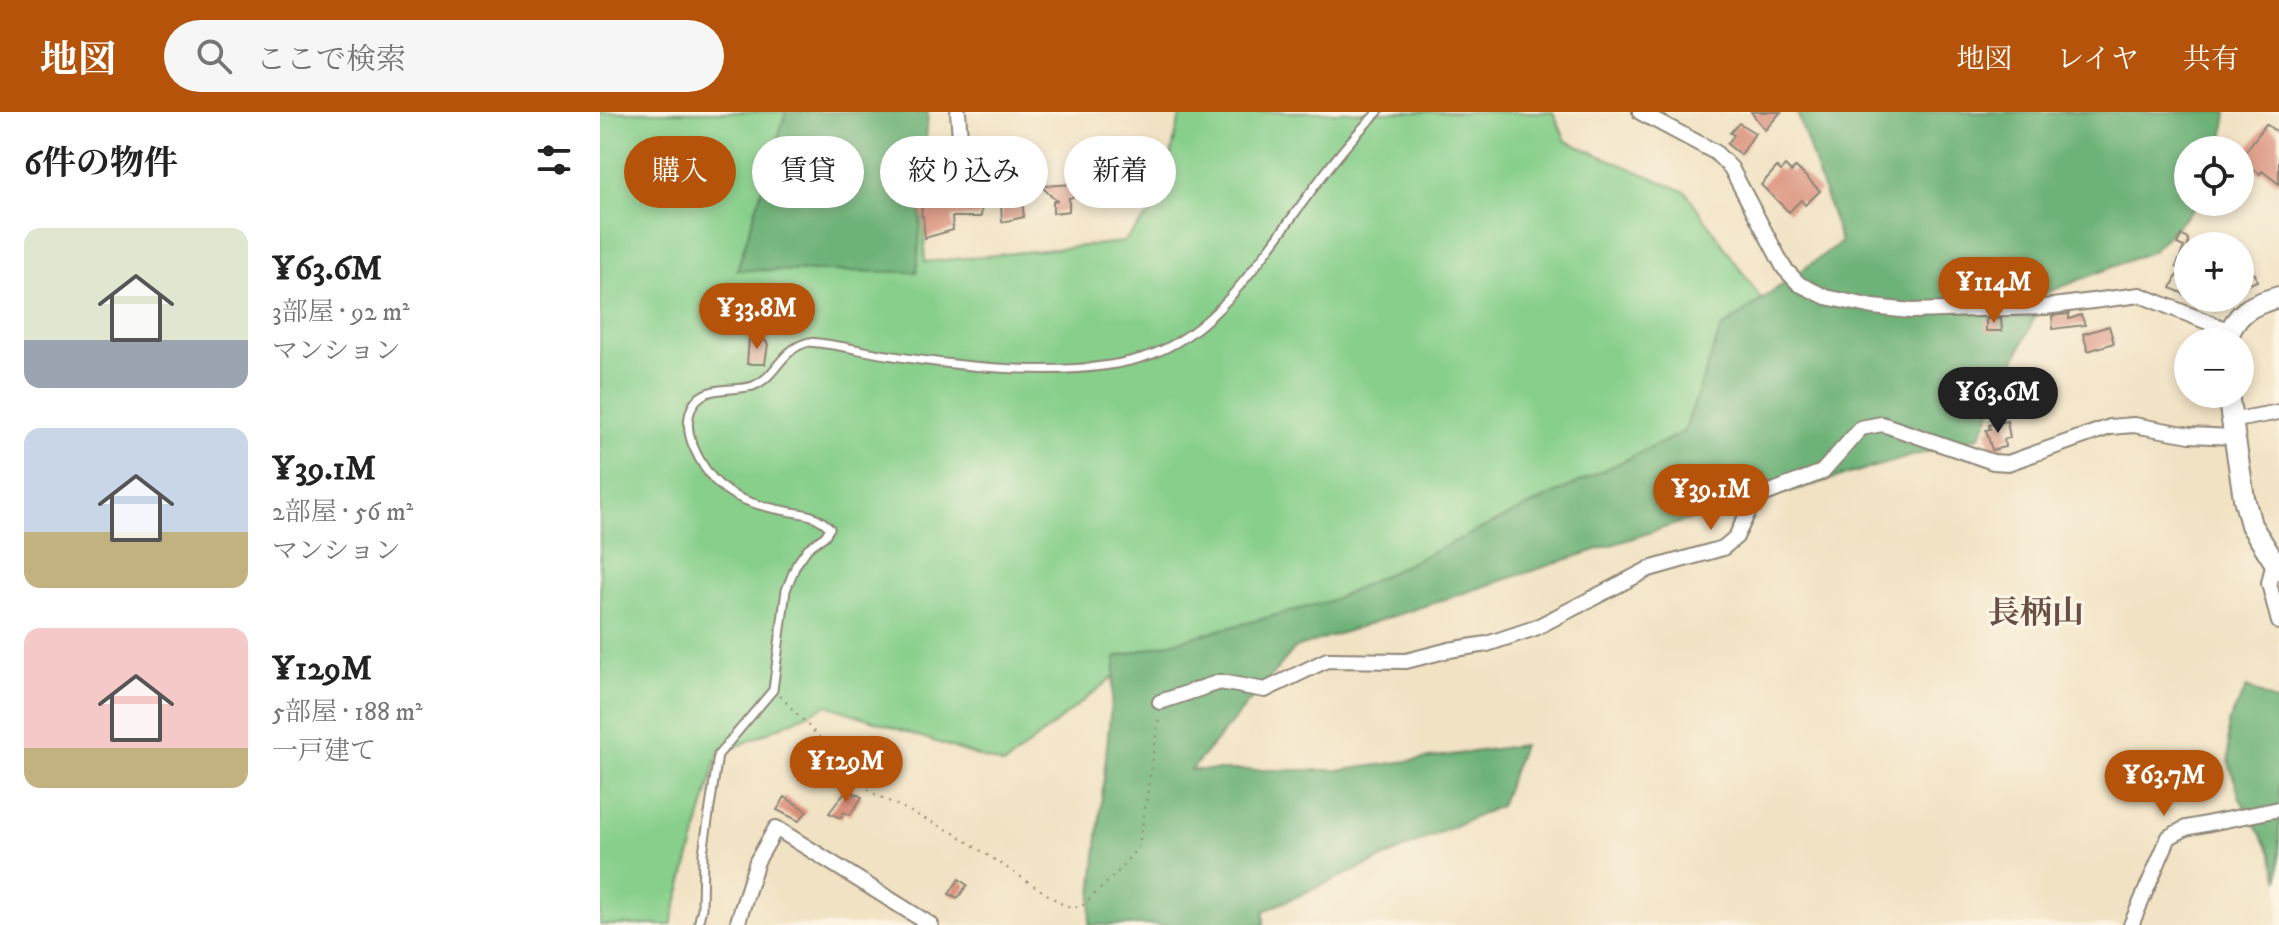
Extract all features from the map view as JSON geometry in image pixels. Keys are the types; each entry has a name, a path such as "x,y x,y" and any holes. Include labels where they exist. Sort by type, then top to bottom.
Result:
{"street":[{"path":"958,112 960,136"},
{"path":"1640,112 1715,152 1731,168 1784,268 1799,284 1826,297 1911,311 2045,307 2140,295 2209,328"},
{"path":"2233,328 2241,313 2279,297"},
{"path":"2230,408 2251,525 2276,565 2269,583 2279,622"},
{"path":"1160,702 1220,682 1265,690 1327,660 1406,661 1487,644 1535,628 1649,569 1723,548 1736,537 1755,498 1822,472 1861,428 1882,424 1993,462 2008,463 2110,427 2134,425 2190,435 2232,429 2279,412"},
{"path":"2131,925 2169,837 2186,828 2279,809"},
{"path":"737,925 757,861 776,828 931,925"}],"lane":[{"path":"698,925 702,908 703,853 718,755 773,690 786,590 796,565 808,548 825,536 830,528 821,519 810,515 737,499 720,486 698,456 688,431 688,417 698,400 708,392 752,386 762,381 796,345 809,342 956,365 1004,368 1091,365 1134,360 1154,353 1177,342 1220,309 1244,282 1331,162 1378,112"}],"path":[{"path":"773,690 872,793 954,833 1065,906 1075,908 1081,907 1107,882 1139,846 1160,702"}],"green space":[{"path":"600,112 921,112 922,136 880,136 880,208 924,208 925,262 1123,242 1156,208 1176,208 1175,136 1181,112 1553,112 1566,141 1686,192 1797,350 1694,487 1114,676 1004,765 827,705 718,755 671,925 600,925"},
{"path":"786,112 928,112 926,136 880,136 880,208 921,208 917,272 737,270 756,208 864,208 864,136 779,136"},
{"path":"1797,112 2227,114 2223,136 2174,136 2174,216 2187,216 2153,251 2046,293 1979,437 1688,520 1295,648 1191,770 1343,770 1523,745 1500,806 1264,911 1264,925 1089,925 1116,657 1330,601 1684,432 1721,329 1841,242"},
{"path":"2247,687 2279,703 2279,880 2271,853 2240,798 2229,762 2228,723"}],"building":[{"path":"1751,112 1781,112 1765,130"},
{"path":"1739,123 1755,133 1741,155 1727,144 1734,135 1730,133"},
{"path":"2266,124 2279,134 2279,184 2262,171 2260,174 2254,170 2254,140"},
{"path":"1785,166 1791,172 1796,167 1820,191 1805,205 1801,200 1789,212 1761,185 1777,167 1781,171"},
{"path":"1064,185 1064,208 1069,208 1069,211 1053,213 1053,201 1057,201 1048,193 1048,186"},
{"path":"922,208 982,208 981,217 952,217 953,230 925,238"},
{"path":"1001,208 1023,208 1024,217 1002,222"},
{"path":"2069,314 2069,319 2081,315 2085,325 2053,329 2052,316"},
{"path":"2001,318 2002,331 1986,331 1986,319"},
{"path":"2109,326 2114,343 2088,351 2083,334"},
{"path":"762,337 768,344 765,364 747,364 749,339"},
{"path":"2007,421 2010,438 2004,439 2005,447 1992,450 1986,430 1990,429 1989,425"},
{"path":"847,789 862,797 850,815 844,812 841,818 829,813"},
{"path":"785,797 807,811 799,821 777,810"},
{"path":"959,879 967,885 958,898 949,894"}],"district":[{"name":"長柄山","path":"2036,612"}]}
